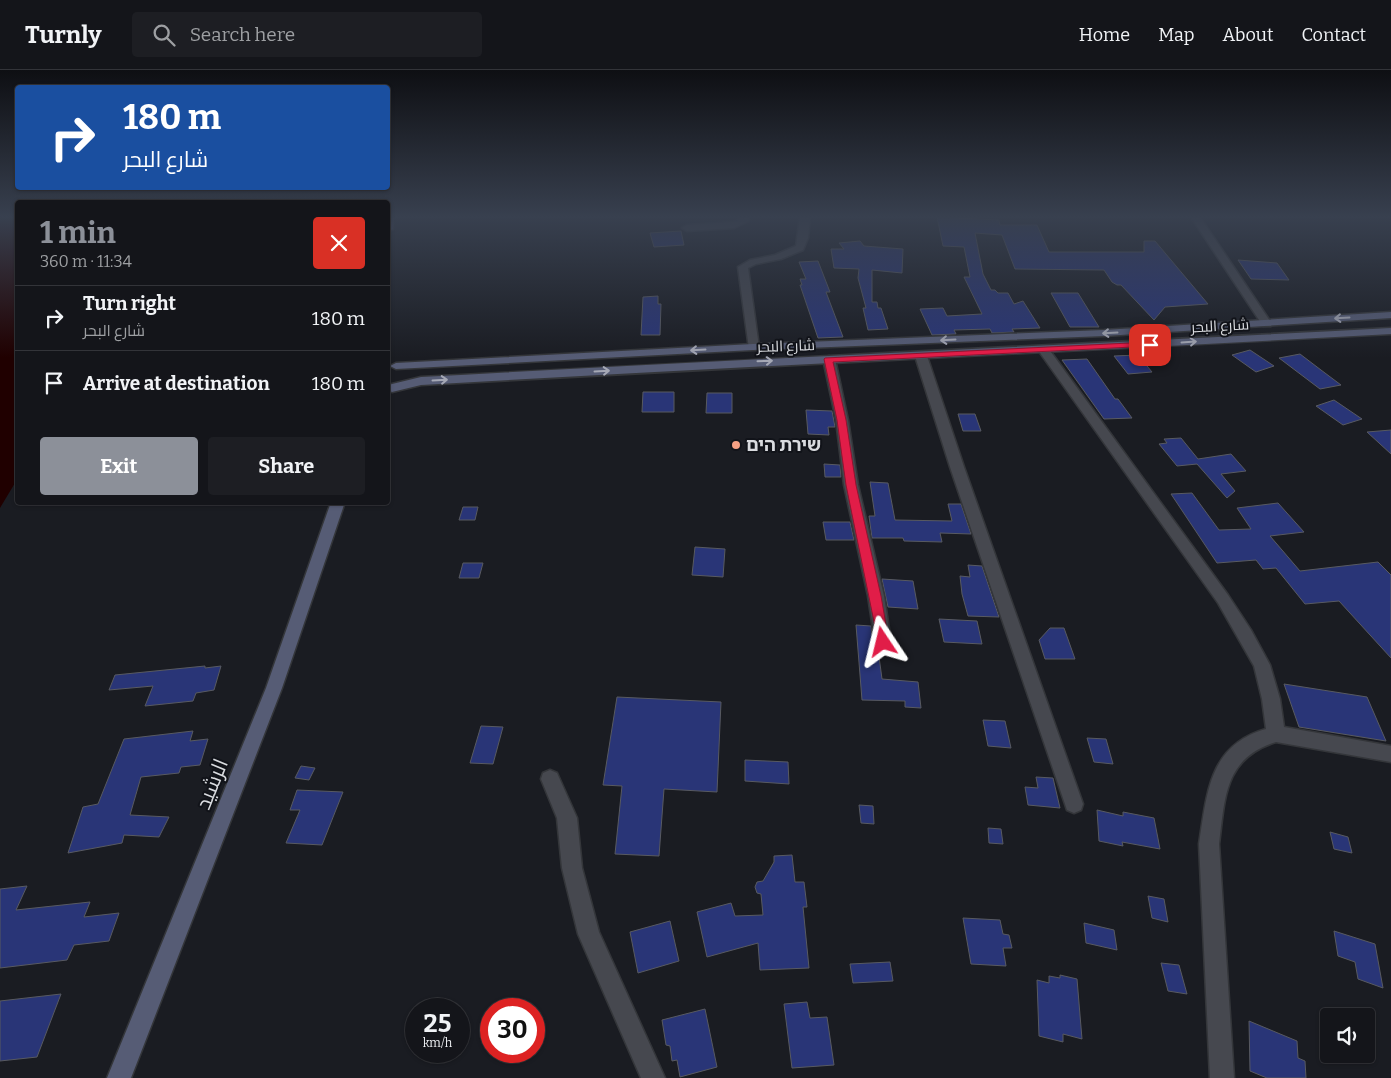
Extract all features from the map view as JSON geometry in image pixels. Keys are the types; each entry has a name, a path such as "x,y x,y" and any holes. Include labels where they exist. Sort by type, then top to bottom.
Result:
{"main road":[{"name":"شارع البحر","path":"390,364 753,347 906,342 1267,324 1314,319 1391,315"},
{"name":"شارع البحر","path":"390,389 421,381 749,362 921,356 1391,331"},
{"path":"390,364 403,374 402,378 390,389"},
{"name":"الرشيد","path":"119,1078 274,688 337,505"}],"street":[{"path":"749,264 743,268 753,347"},
{"path":"1227,264 1267,324"},
{"path":"1044,350 1223,599 1245,634 1262,665 1271,699 1276,734"},
{"path":"921,356 957,467 1074,804"},
{"path":"828,359 842,420 851,485 876,596 883,642"},
{"path":"1222,1078 1209,844 1214,807 1222,773 1240,750 1258,739 1276,734 1391,754"},
{"path":"550,779 567,818 572,868 589,934 653,1078"}],"shaded area":[{"path":"0,264 15,264 15,483 0,508"}],"building":[{"path":"800,264 819,264 830,292 826,292 843,337 818,338 800,285 802,285 800,279 806,279"},
{"path":"833,264 902,264 902,273 872,270 872,302 877,302 878,308 881,308 888,329 868,330 863,308 866,308 858,278 859,269 834,268"},
{"path":"967,264 981,264 983,274 991,290 995,290 998,293 1008,293 1014,304 1023,301 1040,328 1012,329 1014,332 992,333 990,329 954,330 956,334 932,335 920,309 943,308 947,316 982,314 964,277 970,277"},
{"path":"1013,264 1174,264 1208,304 1165,307 1154,320 1121,285 1112,282 1104,270 1015,269"},
{"path":"1241,264 1278,264 1289,280 1251,279"},
{"path":"1051,293 1078,293 1099,327 1070,327"},
{"path":"658,296 658,304 661,304 660,335 641,335 643,297"},
{"path":"1250,350 1274,366 1256,372 1232,355"},
{"path":"1300,354 1341,385 1320,389 1279,358"},
{"path":"1138,355 1152,372 1128,374 1114,356"},
{"path":"1087,359 1115,399 1118,399 1132,418 1104,419 1062,360"},
{"path":"643,392 674,392 674,412 642,412"},
{"path":"707,393 732,393 732,413 706,413"},
{"path":"1334,400 1362,419 1343,425 1316,406"},
{"path":"806,410 832,411 835,427 828,427 829,435 808,434"},
{"path":"958,414 975,414 981,431 963,431"},
{"path":"1391,430 1391,454 1367,432"},
{"path":"1181,438 1198,459 1231,454 1246,471 1221,474 1235,491 1227,498 1197,464 1177,466 1159,444 1167,443 1164,439"},
{"path":"824,464 840,465 841,477 825,477"},
{"path":"870,482 888,483 895,520 952,521 948,504 961,504 971,534 940,533 942,542 904,541 903,538 872,538 869,516 875,516"},
{"path":"1192,493 1219,530 1251,529 1237,508 1278,503 1304,532 1270,536 1300,571 1378,562 1391,575 1391,658 1339,601 1305,604 1276,568 1263,569 1256,560 1217,563 1171,494"},
{"path":"463,507 478,507 475,520 459,520"},
{"path":"823,522 850,522 854,540 826,540"},
{"path":"695,547 725,549 723,577 692,575"},
{"path":"463,563 483,563 479,578 459,578"},
{"path":"968,565 982,566 999,617 968,616 962,594 960,576 970,577"},
{"path":"882,579 913,581 918,609 888,607"},
{"path":"939,619 977,621 982,644 944,642"},
{"path":"856,625 871,626 873,643 878,649 882,679 918,682 921,708 905,707 905,701 862,700"},
{"path":"1050,628 1064,628 1075,659 1045,659 1039,640"},
{"path":"205,666 205,668 221,666 214,690 196,693 193,701 145,706 153,686 109,690 115,675"},
{"path":"1284,684 1367,697 1386,741 1299,727"},
{"path":"617,697 721,702 717,792 664,789 659,856 615,854 622,786 603,785"},
{"path":"983,720 1005,721 1011,748 988,746"},
{"path":"481,726 503,727 493,764 470,763"},
{"path":"193,731 190,741 208,739 200,765 181,767 179,773 141,777 130,815 169,817 159,837 124,835 122,843 68,853 83,807 98,804 124,739"},
{"path":"1087,738 1106,739 1113,764 1094,762"},
{"path":"745,760 788,762 789,784 745,781"},
{"path":"301,766 315,768 309,780 295,778"},
{"path":"1036,777 1053,778 1060,808 1028,805 1025,787 1038,788"},
{"path":"297,790 343,792 322,845 286,843 300,810 290,810"},
{"path":"859,805 873,806 874,824 861,823"},
{"path":"1097,810 1123,816 1123,812 1154,818 1160,849 1122,842 1123,846 1099,841"},
{"path":"988,828 1001,829 1003,844 989,843"},
{"path":"1330,832 1348,837 1352,853 1334,849"},
{"path":"792,855 795,882 804,882 807,907 803,907 809,968 760,970 758,943 707,957 697,912 731,903 735,916 763,915 761,894 757,893 755,887 757,882 763,881 774,862 774,856"},
{"path":"27,886 16,910 90,902 84,917 119,913 109,941 74,945 67,960 0,968 0,889"},
{"path":"1148,896 1164,899 1168,922 1152,918"},
{"path":"963,918 1000,920 1003,934 1009,935 1012,948 1003,948 1006,966 971,964"},
{"path":"670,921 679,961 638,973 630,932"},
{"path":"1084,923 1114,930 1117,950 1086,943"},
{"path":"1334,931 1375,944 1383,988 1358,979 1355,962 1338,956"},
{"path":"890,962 893,981 853,983 850,964"},
{"path":"1161,963 1179,965 1187,994 1168,991"},
{"path":"1060,975 1077,979 1082,1039 1063,1034 1063,1042 1039,1036 1037,980 1049,983 1049,976 1060,978"},
{"path":"61,994 37,1057 0,1061 0,1001"},
{"path":"807,1002 810,1018 827,1017 834,1065 792,1068 784,1004"},
{"path":"705,1009 717,1067 680,1077 677,1060 672,1061 670,1046 666,1045 662,1020"},
{"path":"1249,1021 1297,1041 1298,1058 1305,1061 1306,1078 1267,1078 1250,1071"}],"place":[{"name":"שירת הים","path":"736,445"}],"route":[{"path":"883,642 876,596 851,485 842,420 828,359 1150,345"}]}
